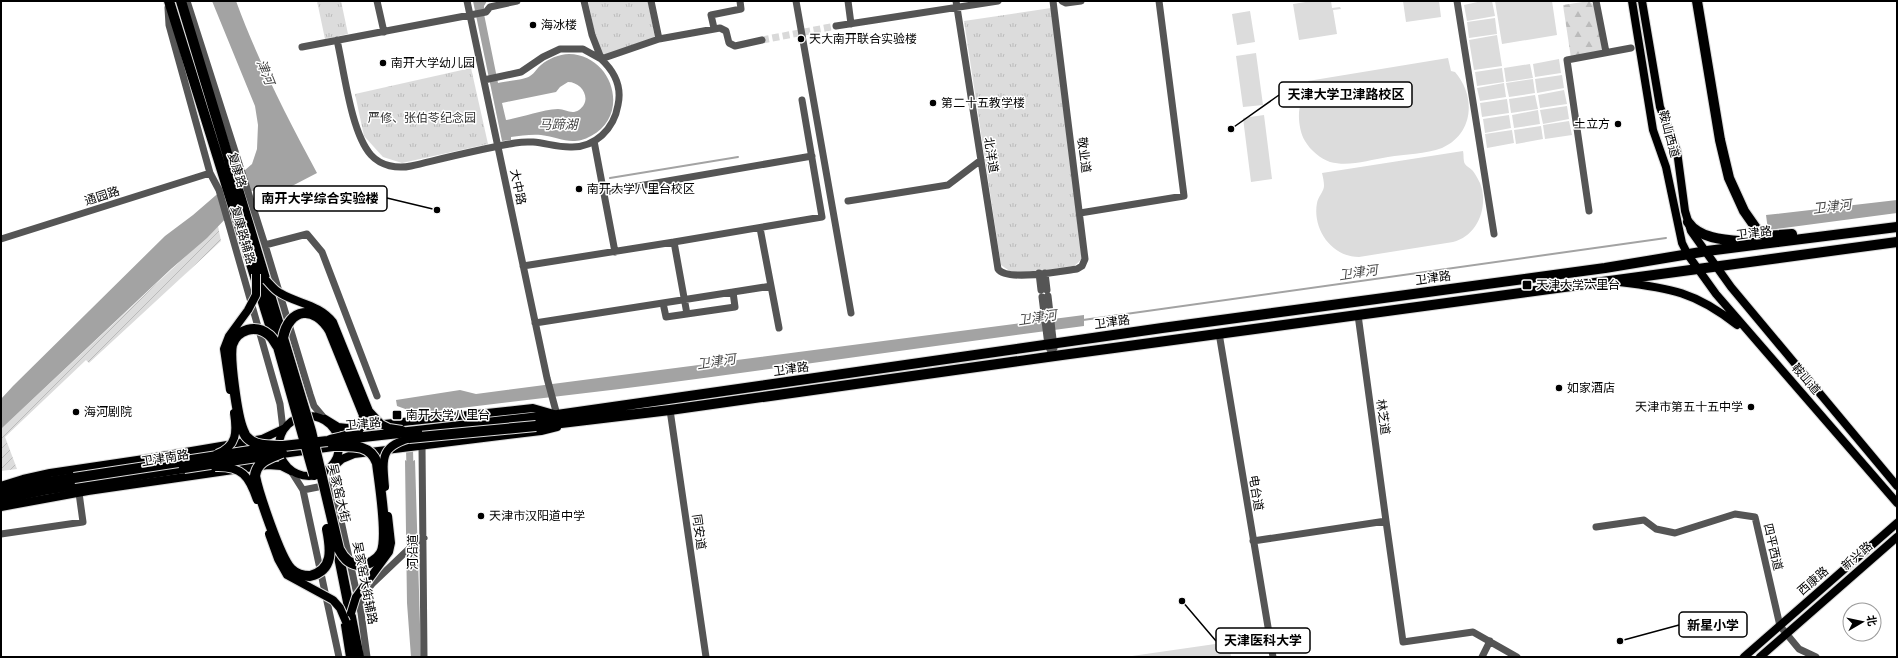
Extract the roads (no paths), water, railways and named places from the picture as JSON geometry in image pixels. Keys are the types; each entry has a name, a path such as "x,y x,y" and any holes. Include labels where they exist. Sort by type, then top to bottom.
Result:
{"highway":[{"name":"复康路","path":"168,1 188,41 266,280 283,338"},
{"name":"复康路","path":"181,1 188,41 278,348"},
{"path":"1698,1 1725,165 1744,211 1751,222 1758,231 1766,236 1828,230 1854,233"},
{"path":"1688,222 1697,232 1711,237 1752,242 1778,243"},
{"name":"卫津路","path":"536,421 557,415 1051,344 1598,269 1707,251 1897,227"},
{"name":"卫津路","path":"332,443 536,421 579,421 670,410 1219,333 1897,242"},
{"path":"283,338 288,322 298,315 306,313 317,315 322,319 330,331 364,415 363,424 357,431 332,443"},
{"path":"278,348 269,335 254,329 248,330 236,337 231,352 235,392 243,432 250,440 282,449"},
{"name":"吴家窑大街","path":"283,338 311,431 332,540"},
{"name":"吴家窑大街","path":"278,348 310,457 353,616 359,657"},
{"path":"332,443 364,448 369,451 375,459 384,541 378,557 370,562 359,565 348,561 332,540"},
{"name":"卫津南路","path":"1,499 214,456 332,443"},
{"path":"282,449 263,461 257,468 255,476 269,520 287,563 294,572 300,575 310,576 319,573 328,564 332,540"},
{"name":"卫津南路","path":"1,489 76,485 184,468 282,449"},
{"name":"吴家窑大街","path":"351,657 353,616"}],"main road":[{"name":"鞍山西道","path":"1632,1 1653,130 1666,167 1682,243 1698,269"},
{"name":"鞍山西道","path":"1642,1 1660,107 1677,151 1688,222 1691,231 1707,251"},
{"name":"鞍山道","path":"1707,251 1731,287 1897,486"},
{"name":"鞍山道","path":"1698,269 1716,294 1752,337 1897,503"},
{"path":"214,456 229,448 236,436 224,349 229,336 248,310 256,295 256,274"},
{"path":"266,280 275,290 282,294 316,307 329,316 333,322 367,408 373,417 389,428 416,434"},
{"path":"1614,281 1666,288 1682,292 1701,301 1729,319 1752,337"},
{"path":"1,486 50,473 262,439 283,429 294,419 304,416 315,416 325,419 338,426 347,428 533,408 557,415"},
{"path":"325,419 338,434 340,445 338,455 333,466"},
{"path":"1,507 76,485 268,465 281,466 307,476 317,476 342,459 354,454 541,431 579,421"},
{"path":"283,429 279,441 279,449 285,464 291,471"},
{"path":"184,468 229,467 244,474 251,484 282,569 292,579 332,600 340,608 353,616 356,597 389,552 391,544 383,465 384,454 395,443 416,434"},
{"name":"西康路","path":"1744,657 1897,523"},
{"name":"新兴路","path":"1760,657 1897,537"}],"street":[{"name":"复康路辅路","path":"168,1 169,25 210,172 219,190 280,404 283,429"},
{"name":"复康路辅路","path":"187,1 265,244 310,394 314,406 325,419"},
{"path":"377,1 384,32"},
{"name":"大中路","path":"467,1 472,15 486,80 498,147 535,323 557,415"},
{"path":"302,47 472,15 486,12 490,6 517,1"},
{"path":"584,1 592,35 601,59"},
{"path":"651,1 659,39"},
{"path":"714,28 711,15 741,9 740,1"},
{"path":"796,1 851,313"},
{"path":"848,1 851,24"},
{"path":"836,26 956,4 998,1"},
{"name":"敬业道","path":"1042,273 1077,269 1084,263 1085,254 1053,1"},
{"path":"1062,1 1066,3 1081,1"},
{"path":"1080,212 1184,196 1159,1"},
{"path":"1457,1 1494,234"},
{"path":"1596,1 1606,52"},
{"name":"北洋道","path":"956,4 998,269 1003,274 1015,276 1042,273"},
{"path":"601,59 659,39 714,28 722,28 726,31 728,43 735,46 762,40"},
{"path":"338,40 359,136 371,155 382,163 395,168 403,168 498,147 530,142 570,147 582,146 604,135 617,114 619,103 618,89 612,69 601,59 583,49 560,49 543,57 521,72 486,80"},
{"path":"1589,211 1567,60 1631,48"},
{"path":"523,266 822,217 802,100"},
{"path":"594,141 615,252"},
{"path":"604,192 812,156"},
{"path":"848,201 948,185 981,160"},
{"name":"通园路","path":"1,239 210,172"},
{"path":"760,228 779,328"},
{"path":"265,244 307,234 322,252 377,396"},
{"path":"674,242 687,314"},
{"path":"1042,273 1053,356"},
{"path":"535,323 771,286"},
{"path":"663,303 666,317 735,307 733,292"},
{"name":"林芝道","path":"1358,315 1403,642 1473,632 1490,641"},
{"name":"电台道","path":"1219,333 1273,657"},
{"path":"280,404 310,394"},
{"name":"同安道","path":"670,410 706,657"},
{"name":"河沿道","path":"422,446 424,657"},
{"name":"吴家窑大街辅路","path":"333,466 333,484 353,616 367,657"},
{"path":"291,471 303,490 339,657"},
{"path":"303,490 333,484"},
{"path":"1,534 83,522 76,485"},
{"name":"四平西道","path":"1596,527 1644,520 1656,529 1675,533 1735,514 1755,517 1780,626 1799,649 1816,657"},
{"path":"1253,541 1386,521"},
{"path":"353,616 364,594 377,578 404,552 424,538"},
{"path":"1482,657 1490,641 1517,657"}],"water":[{"name":"津河","path":"212,1 236,1 274,88 317,173 292,186 268,186 252,191 207,238 171,269 1,429 1,399 13,386 165,236 193,215 252,164 257,149 258,125 255,106"},
{"name":"马蹄湖","path":"473,1 487,1 484,6 484,14 498,83 528,77 532,75 540,66 554,57 569,54 584,57 597,64 606,75 612,88 613,101 611,114 603,126 591,136 577,141 571,141 541,135 529,135 511,137 511,140 502,141","holes":["568,82 578,85 584,92 585,101 579,110 573,112 558,109 506,120 502,103 556,92 560,87"]},
{"path":"1897,200 1897,213 1768,230 1766,215"},
{"path":"1084,315 1084,326 622,389 416,414 397,406 396,400 460,390 476,394"},
{"path":"405,460 409,463 415,460 421,657 411,657 407,603"}],"waterway":[{"path":"610,178 738,157"},
{"name":"卫津河","path":"1083,320 1666,238"},
{"path":"409,419 411,411"},
{"path":"409,427 410,470"}],"tunnel":[{"path":"762,40 836,26"}],"place":[{"name":"海冰楼","path":"533,25"},
{"name":"天大南开联合实验楼","path":"801,39"},
{"name":"南开大学幼儿园","path":"383,63"},
{"name":"第二十五教学楼","path":"933,103"},
{"name":"土立方","path":"1618,124"},
{"name":"天津大学卫津路校区","path":"1231,129"},
{"name":"南开大学八里台校区","path":"579,189"},
{"name":"南开大学综合实验楼","path":"437,210"},
{"name":"天津大学六里台","path":"1527,285"},
{"name":"如家酒店","path":"1559,388"},
{"name":"天津市第五十五中学","path":"1751,407"},
{"name":"海河剧院","path":"76,412"},
{"name":"南开大学八里台","path":"397,415"},
{"name":"天津市汉阳道中学","path":"481,516"},
{"name":"天津医科大学","path":"1182,601"},
{"name":"新星小学","path":"1620,641"}],"park label":[{"name":"严修、张伯苓纪念园","path":"422,118"}]}
